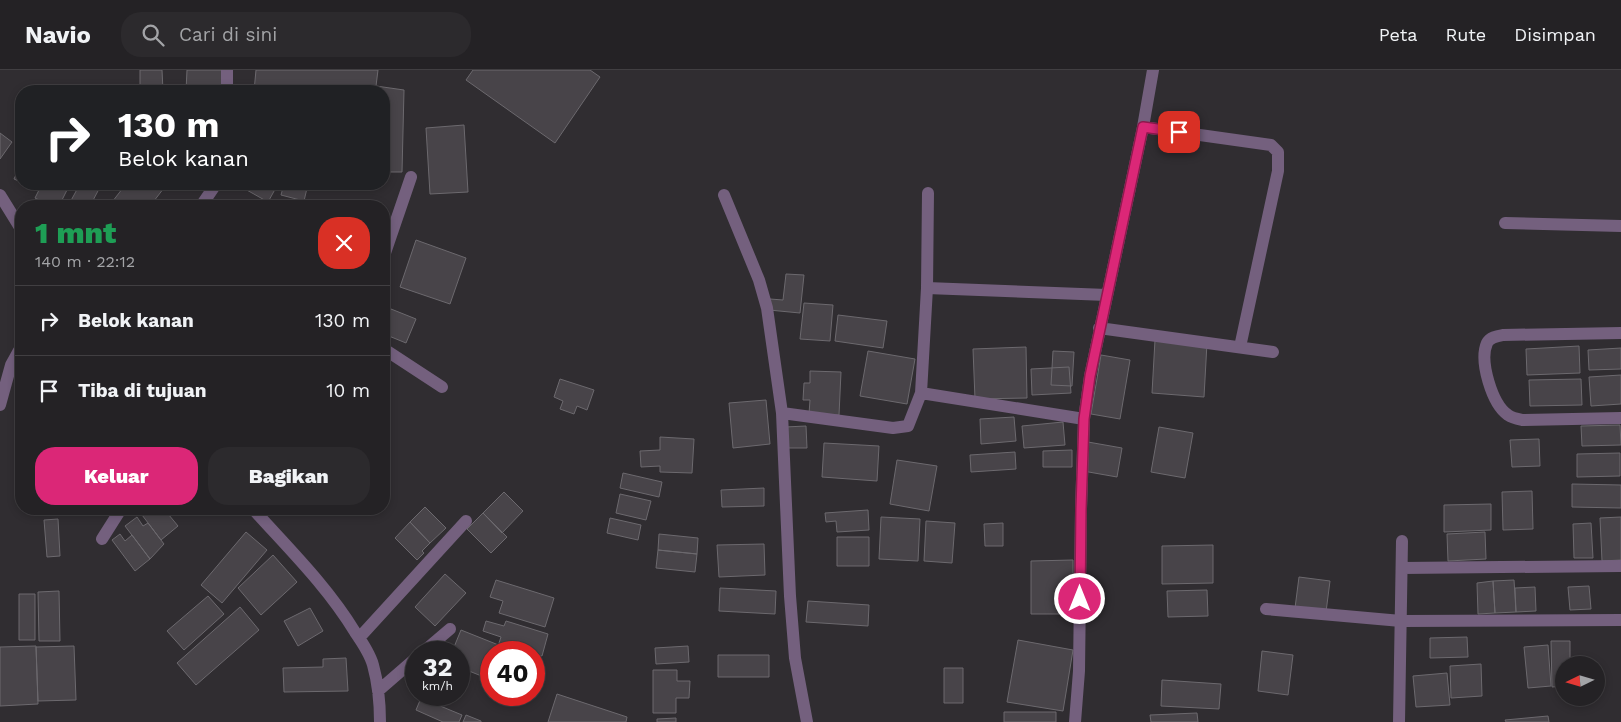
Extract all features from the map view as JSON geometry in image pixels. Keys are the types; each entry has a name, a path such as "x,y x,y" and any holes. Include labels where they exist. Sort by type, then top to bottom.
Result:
{"street":[{"path":"227,70 227,85"},
{"path":"1075,722 1079,671 1084,419 1090,376 1143,127 1153,70"},
{"path":"1143,127 1271,145 1278,152 1278,171 1240,347"},
{"path":"390,238 411,177"},
{"path":"782,413 893,428 908,426 921,393 927,288 928,193"},
{"path":"0,195 15,219"},
{"path":"724,195 758,280 767,308 782,413 791,614 795,658 807,722"},
{"path":"1505,223 1621,226"},
{"path":"927,288 1107,295"},
{"path":"1100,328 1273,352"},
{"path":"1621,333 1503,335 1492,338 1487,342 1485,351 1487,376 1494,397 1509,416 1523,420 1621,418"},
{"path":"390,353 442,387"},
{"path":"0,405 11,365 15,358"},
{"path":"921,393 1084,419"},
{"path":"102,540 117,515"},
{"path":"259,515 318,579 341,608 359,638 373,664 378,691 380,722"},
{"path":"359,638 466,521"},
{"path":"1399,722 1402,541"},
{"path":"1402,568 1621,566"},
{"path":"1266,609 1401,621 1621,620"},
{"path":"436,641 450,629"},
{"path":"378,691 405,668"}],"building":[{"path":"140,70 162,70 163,85 140,85"},
{"path":"187,70 223,70 223,85 186,85"},
{"path":"256,70 378,70 376,85 255,85"},
{"path":"473,70 590,70 600,77 555,143 466,80"},
{"path":"390,88 404,90 402,172 390,172"},
{"path":"464,125 468,192 430,194 426,128"},
{"path":"0,133 12,142 0,159"},
{"path":"39,190 67,190 62,200 39,200 35,198"},
{"path":"77,190 98,190 93,200 71,200"},
{"path":"121,190 162,190 155,200 114,200"},
{"path":"247,190 275,190 269,200 264,200"},
{"path":"282,190 307,190 304,200 281,195"},
{"path":"416,240 466,258 450,304 400,287"},
{"path":"786,274 804,275 800,313 769,310 770,299 783,300"},
{"path":"804,303 833,305 830,341 800,339"},
{"path":"391,309 416,319 406,343 390,336"},
{"path":"838,315 887,321 883,348 835,341"},
{"path":"1155,340 1207,343 1204,397 1152,393"},
{"path":"1579,346 1580,373 1527,375 1526,349"},
{"path":"1026,347 1027,398 975,399 973,349"},
{"path":"1621,348 1621,369 1589,370 1588,350"},
{"path":"868,351 915,359 907,404 860,396"},
{"path":"1053,351 1074,352 1072,386 1051,385"},
{"path":"1101,355 1130,360 1120,419 1091,414"},
{"path":"1069,367 1071,393 1032,395 1031,369"},
{"path":"810,371 841,372 839,415 809,414 810,400 803,400 804,383 810,383"},
{"path":"1621,375 1621,404 1591,406 1589,377"},
{"path":"560,379 594,390 587,410 577,406 574,414 560,409 563,401 554,397"},
{"path":"1581,379 1582,405 1530,406 1529,380"},
{"path":"766,400 770,444 733,448 729,403"},
{"path":"1014,417 1016,441 981,444 980,419"},
{"path":"1063,422 1065,445 1024,448 1022,426"},
{"path":"1620,425 1621,445 1582,446 1581,426"},
{"path":"806,426 807,448 786,448 785,427"},
{"path":"1159,427 1193,433 1185,478 1151,472"},
{"path":"660,437 694,439 692,473 660,472 660,466 641,467 640,451 660,450"},
{"path":"1539,439 1540,466 1512,467 1510,440"},
{"path":"1088,442 1122,448 1117,477 1083,471"},
{"path":"824,443 879,446 877,481 822,477"},
{"path":"1072,450 1072,467 1043,467 1043,451"},
{"path":"1015,452 1016,469 971,472 970,455"},
{"path":"1620,453 1620,476 1577,477 1577,454"},
{"path":"897,460 937,466 929,511 890,504"},
{"path":"623,473 662,482 659,497 620,488"},
{"path":"1572,484 1621,485 1621,508 1572,507"},
{"path":"764,488 764,506 722,507 721,490"},
{"path":"1532,491 1533,529 1503,530 1502,492"},
{"path":"504,492 523,511 502,533 483,513"},
{"path":"620,494 651,501 646,520 616,513"},
{"path":"1491,504 1491,530 1444,532 1444,505"},
{"path":"425,507 446,528 430,543 410,522"},
{"path":"868,510 869,530 837,532 836,521 826,522 825,513"},
{"path":"483,513 507,537 491,553 467,529"},
{"path":"142,515 169,515 178,526 161,540"},
{"path":"137,517 143,526 148,523 164,544 150,559 125,526"},
{"path":"881,517 920,519 918,561 879,559"},
{"path":"1621,517 1621,560 1602,561 1600,518"},
{"path":"610,518 641,525 638,540 607,533"},
{"path":"58,519 60,556 47,557 44,520"},
{"path":"926,521 955,523 952,563 924,561"},
{"path":"410,522 430,543 417,560 395,538"},
{"path":"1003,523 1003,546 985,546 984,524"},
{"path":"1591,523 1593,558 1574,558 1573,524"},
{"path":"246,532 267,550 222,603 201,585"},
{"path":"1485,532 1486,559 1448,561 1447,534"},
{"path":"120,534 125,541 132,535 150,559 135,571 112,540"},
{"path":"659,534 698,538 697,554 658,550"},
{"path":"837,537 869,537 869,566 837,566"},
{"path":"764,544 765,575 719,577 717,545"},
{"path":"1213,545 1213,583 1162,584 1162,546"},
{"path":"658,550 697,554 695,572 656,568"},
{"path":"273,555 297,582 261,615 238,588"},
{"path":"1073,560 1073,614 1031,614 1031,561"},
{"path":"445,574 466,593 435,626 415,607"},
{"path":"1299,577 1330,581 1326,612 1295,608"},
{"path":"496,580 554,598 545,627 499,613 503,601 490,597"},
{"path":"1514,580 1516,612 1495,613 1493,581"},
{"path":"1493,581 1495,613 1478,614 1477,583"},
{"path":"1589,586 1591,609 1570,610 1568,587"},
{"path":"1535,587 1536,611 1516,612 1515,588"},
{"path":"720,588 776,591 775,614 719,611"},
{"path":"1207,590 1208,616 1168,617 1167,591"},
{"path":"59,591 60,641 39,641 38,592"},
{"path":"19,594 35,594 35,640 19,640"},
{"path":"208,596 224,614 184,650 167,631"},
{"path":"808,601 869,605 868,626 806,622"},
{"path":"240,607 259,630 196,685 177,663"},
{"path":"310,608 323,631 298,646 284,621"},
{"path":"486,621 504,626 506,621 548,634 545,645 545,641 500,641 501,637 483,631"},
{"path":"461,630 488,641 480,641 480,675 470,671 470,641 456,641"},
{"path":"1467,637 1468,657 1430,658 1430,638"},
{"path":"1018,640 1073,650 1063,711 1007,702"},
{"path":"1551,641 1570,641 1570,656 1555,656 1555,687 1552,687"},
{"path":"1548,645 1551,686 1528,688 1524,647"},
{"path":"36,646 38,704 0,706 0,647"},
{"path":"74,646 76,700 38,701 36,647"},
{"path":"688,646 689,662 656,664 655,648"},
{"path":"1262,651 1293,655 1288,695 1258,691"},
{"path":"718,655 769,655 769,677 718,677"},
{"path":"346,658 348,691 284,692 283,668 323,667 323,659"},
{"path":"1481,664 1482,696 1451,698 1450,666"},
{"path":"944,668 963,668 963,703 944,703"},
{"path":"653,670 677,670 677,681 690,681 689,698 676,698 676,713 653,713"},
{"path":"1447,673 1450,705 1416,707 1413,676"},
{"path":"1162,680 1221,684 1219,709 1161,706"},
{"path":"557,694 627,717 626,722 548,722"},
{"path":"418,706 440,706 462,715 459,722 443,722 416,710"},
{"path":"1004,712 1056,712 1056,722 1004,722"},
{"path":"1197,713 1198,722 1151,722 1150,715"},
{"path":"466,715 481,721 481,722 463,722"},
{"path":"1548,716 1549,722 1506,722 1505,720"},
{"path":"676,718 676,722 657,722 657,719"}],"route":[{"path":"1080,599 1084,419 1090,376 1100,328 1143,127 1179,132"}]}
